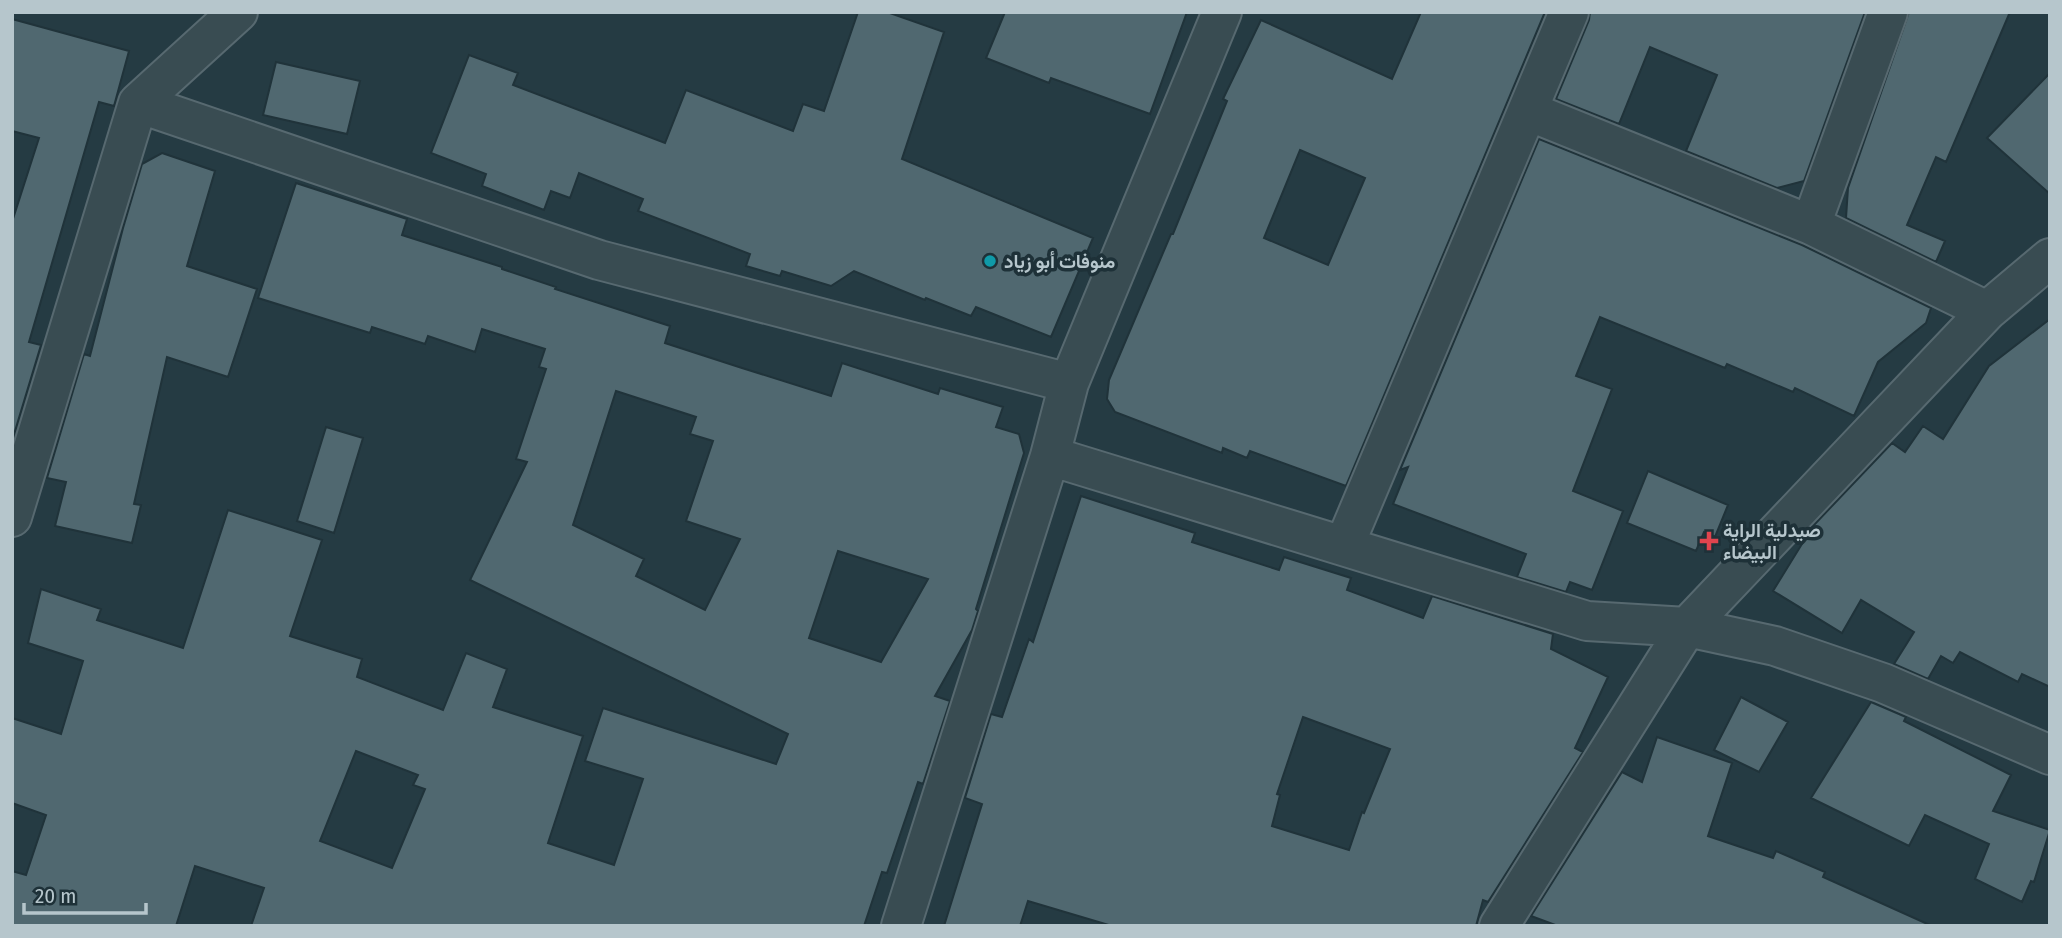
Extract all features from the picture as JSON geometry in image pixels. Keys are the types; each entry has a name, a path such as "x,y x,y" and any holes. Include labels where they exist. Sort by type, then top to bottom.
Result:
{"street":[{"path":"12,517 138,103 238,12"},
{"path":"901,926 1051,457 1069,383 1222,12"},
{"path":"1344,546 1569,12"},
{"path":"1811,225 1888,12"},
{"path":"138,103 599,260 1069,383"},
{"path":"1528,111 1811,225 1987,311"},
{"path":"1499,926 1687,627 1987,311 2050,258"},
{"path":"1051,457 1587,621 1687,627 1775,646 1883,684 2050,755"}],"building":[{"path":"858,12 887,12 944,32 902,159 1093,238 1051,337 976,307 971,316 854,271 831,286 782,271 780,276 746,266 750,254 638,211 643,199 579,173 570,198 551,191 544,210 482,186 486,174 431,153 469,55 518,73 513,85 665,143 686,90 793,131 803,104 824,111"},
{"path":"1005,12 1187,12 1150,114 1051,78 1049,83 986,58"},
{"path":"1421,12 1545,12 1346,486 1250,451 1247,458 1223,448 1222,453 1115,412 1107,399 1109,380 1227,101 1223,99 1261,20 1392,79","holes":["1300,150 1365,178 1328,265 1264,238"]},
{"path":"1590,12 1865,12 1804,181 1777,188 1686,151 1717,75 1650,47 1619,124 1556,99"},
{"path":"1909,12 2010,12 1946,162 1936,157 1907,225 1945,241 1936,262 1846,218 1848,188"},
{"path":"12,19 129,51 114,106 99,102 29,342 41,345 12,441 12,222 39,138 12,131"},
{"path":"276,62 360,81 347,134 263,115"},
{"path":"2050,73 2050,194 1987,138"},
{"path":"1539,139 1802,245 1931,308 1926,323 1878,362 1854,416 1795,388 1793,392 1727,364 1725,368 1600,317 1576,376 1612,389 1573,491 1623,511 1592,590 1570,582 1566,592 1517,577 1526,554 1393,504 1408,467 1400,470"},
{"path":"162,153 215,171 187,266 257,289 228,377 167,357 134,504 141,505 132,543 55,526 66,482 47,478 84,354 90,356 142,164"},
{"path":"296,183 407,219 402,235 670,326 665,343 742,368 831,396 842,363 938,394 940,388 1003,407 996,427 1019,434 1024,453 972,630 935,696 950,701 923,784 918,782 887,873 882,872 864,926 251,926 264,888 195,866 176,926 12,926 12,871 26,875 46,815 12,803 12,718 61,734 83,661 28,643 41,589 101,609 97,620 183,648 228,510 322,540 290,636 362,659 357,677 443,710 466,653 507,669 493,707 583,736 548,843 614,865 643,779 585,761 603,708 776,764 788,734 470,580 527,462 516,459 546,369 539,367 545,349 482,329 475,352 428,336 425,344 372,327 370,333 258,298","holes":["616,391 696,417 690,434 713,441 686,521 740,539 705,610 636,576 644,559 573,525","838,551 928,579 881,662 809,638","356,751 418,775 413,785 425,789 392,868 320,841"]},
{"path":"2050,319 2050,687 2022,674 2018,682 1960,652 1953,663 1941,656 1928,679 1894,664 1914,632 1861,600 1842,633 1773,591 1813,526 1892,443 1905,452 1923,426 1943,439 1989,366"},
{"path":"326,427 363,438 334,533 297,521"},
{"path":"1648,471 1728,505 1715,537 1704,532 1696,551 1627,523"},
{"path":"1081,496 1195,533 1192,542 1279,570 1284,557 1351,578 1347,590 1423,618 1432,596 1553,634 1551,649 1608,677 1575,748 1583,752 1488,902 1483,900 1476,926 1112,926 1028,901 1020,926 944,926 982,804 965,798 991,714 1002,717 1029,639 1033,642","holes":["1303,717 1390,749 1364,813 1362,812 1349,850 1272,826 1280,795 1277,794"]},
{"path":"1741,697 1788,722 1759,772 1714,750"},
{"path":"1871,702 1906,717 1904,721 2011,775 1993,811 2050,830 2034,882 2031,881 2022,902 1975,879 1989,844 1925,815 1909,846 1811,798"},
{"path":"1657,737 1732,763 1708,836 1773,858 1776,851 1825,872 1823,877 1932,926 1558,926 1531,916 1622,772 1642,782"}],"place":[{"name":"منوفات أبو زياد","path":"990,261"},
{"name":"صيدلية الراية البيضاء","path":"1709,541"}]}
